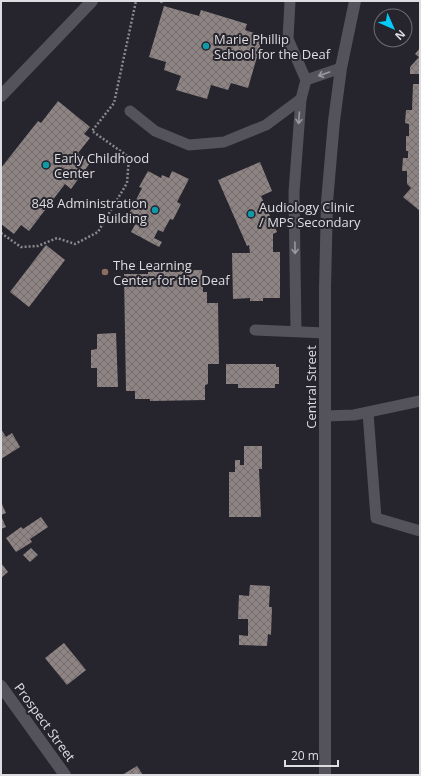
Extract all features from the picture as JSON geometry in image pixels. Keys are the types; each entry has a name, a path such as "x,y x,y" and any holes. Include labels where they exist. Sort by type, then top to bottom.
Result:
{"main road":[{"path":"1,96 92,1"},
{"name":"Central Street","path":"325,775 325,333 329,172 341,68 355,1"},
{"name":"Prospect Street","path":"1,686 65,775"}],"lane":[{"path":"290,1 288,39 306,80 301,99 294,192 296,331"},
{"path":"306,80 341,68"},
{"path":"130,111 155,131 188,145 224,142 266,125 301,99"},
{"path":"255,330 325,333"},
{"path":"325,416 368,413 420,401"},
{"path":"368,413 376,518 420,531"}],"path":[{"path":"1,233 21,247 38,246 57,238 75,244 98,232 127,183 129,157 92,131 114,103 136,1"}],"building":[{"name":"Marie Phillip School for the Deaf","path":"164,6 199,16 201,10 247,24 245,30 263,36 248,88 231,83 228,90 211,85 207,99 176,90 181,76 164,70 166,62 149,57"},
{"path":"420,48 420,74 410,74 410,67 419,57 415,54"},
{"path":"413,84 420,84 420,211 403,197 411,188 407,184 407,171 402,171 403,158 408,158 408,151 406,151 406,136 409,136 409,124 405,123 406,110 412,110"},
{"name":"Early Childhood Center","path":"58,101 90,127 84,134 90,138 78,153 90,163 71,189 65,184 29,231 21,225 14,234 1,224 1,168 38,121 41,123"},
{"name":"Audiology Clinic / MPS Secondary","path":"260,162 272,191 261,196 277,232 273,234 273,252 280,252 280,298 263,298 263,301 250,301 250,298 233,299 232,253 250,253 249,245 247,246 218,180"},
{"name":"848 Administration Building","path":"148,171 161,178 162,175 169,178 172,171 189,179 177,202 181,204 173,220 170,219 163,232 158,230 154,238 162,242 159,247 131,232 137,221 128,216 142,188 139,187"},
{"path":"46,245 65,260 29,307 10,292"},
{"path":"202,270 203,292 207,292 207,303 218,303 219,364 208,364 208,384 205,385 205,400 150,401 150,399 135,399 135,391 126,391 124,274 148,274 148,271"},
{"path":"116,333 118,387 97,387 97,368 91,368 91,350 97,349 97,334"},
{"path":"226,364 276,364 276,367 279,367 279,384 275,384 275,388 238,388 238,384 226,384"},
{"path":"1,429 6,437 12,433 20,447 1,459"},
{"path":"244,446 262,446 262,469 259,469 261,517 229,517 229,472 235,472 235,460 240,460 240,465 244,465"},
{"path":"1,502 6,513 1,515"},
{"path":"1,516 6,527 1,529"},
{"path":"41,517 48,527 30,539 32,542 16,552 6,538 21,527 23,529"},
{"path":"31,548 38,555 30,562 23,555"},
{"path":"1,563 8,572 1,578"},
{"path":"250,585 270,586 269,607 272,607 271,635 268,634 267,646 239,645 239,635 248,636 248,619 238,619 239,595 249,596"},
{"path":"64,643 86,670 67,685 45,658"},
{"path":"137,766 143,775 122,775"}],"place":[{"name":"Marie Phillip School for the Deaf","path":"206,46"},
{"name":"Early Childhood Center","path":"46,165"},
{"name":"848 Administration Building","path":"155,210"},
{"name":"Audiology Clinic / MPS Secondary","path":"251,214"},
{"name":"The Learning Center for the Deaf","path":"105,272"}]}
